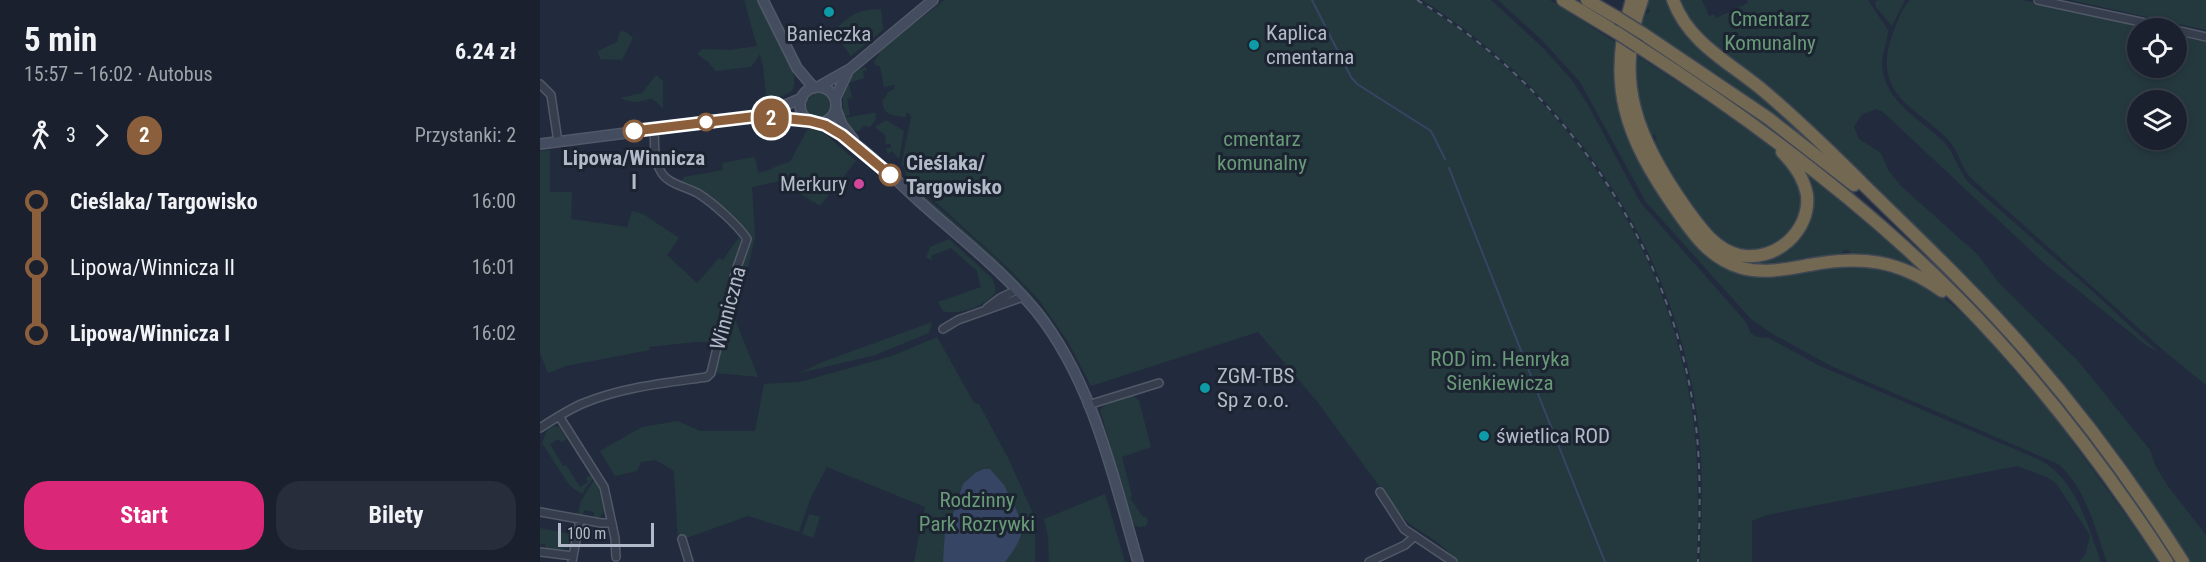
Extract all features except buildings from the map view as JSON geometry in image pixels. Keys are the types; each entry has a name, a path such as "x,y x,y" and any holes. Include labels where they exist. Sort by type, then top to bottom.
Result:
{"highway":[{"path":"1563,0 1616,32 1749,121 1811,168 1926,266 1983,324 2076,431 2167,562"},
{"path":"1587,0 1642,33 1768,118 1899,222"},
{"path":"1632,0 1623,34 1621,61 1622,94 1629,125 1636,145 1651,172 1703,246 1730,264 1764,271 1842,259 1888,264 1914,273 1936,286 1983,324"},
{"path":"1642,0 1631,47 1630,85 1635,111 1646,143 1670,185 1702,230 1730,252 1748,256 1776,250 1791,238 1802,223 1807,201 1804,184 1798,170 1749,121"},
{"path":"1673,0 1684,23 1693,35 1777,102 1868,188 1899,222 1968,288 2041,368 2120,468 2183,562"}],"street":[{"path":"762,0 796,68 803,96 802,111 810,121"},
{"path":"759,116 803,96 848,70 933,0"},
{"path":"2038,0 2127,19"},
{"path":"2187,33 2206,37"},
{"path":"796,68 816,88 827,90 836,104 842,125 860,148"},
{"path":"820,123 832,117 848,70"},
{"path":"540,84 551,95 558,142"},
{"path":"540,144 759,116 820,123 860,148 1004,277 1055,339 1074,372 1103,444 1138,562"},
{"name":"Winniczna","path":"540,428 586,402 608,394 655,384 706,377 711,373 735,273 747,239 706,199 698,193 672,183 663,175 656,160 654,128"},
{"path":"1003,297 1004,277"},
{"path":"943,329 985,309 1003,297 1020,294"},
{"path":"985,309 1001,306 1020,294"},
{"path":"1088,405 1159,383"},
{"path":"1088,405 1131,562"},
{"path":"559,416 604,487 612,522 616,557"},
{"path":"1380,492 1401,525 1453,562"},
{"path":"540,512 603,524 612,522"},
{"path":"540,552 572,559 579,519"},
{"path":"1369,562 1405,545 1414,536"},
{"path":"682,539 689,562"}],"green space":[{"path":"744,0 759,0 793,71 792,91 767,103 760,54 751,67 716,71 697,54 702,49 729,50 757,46"},
{"path":"944,0 1415,0 1469,37 1519,80 1564,128 1603,181 1636,238 1663,298 1682,361 1694,426 1698,511 1697,562 1456,562 1437,542 1402,517 1316,400 1258,332 1091,386 1068,342 1039,300 1008,268 905,174 903,165 901,166 911,118 909,113 906,113 906,117 892,115 884,109 882,99 894,89 895,85 884,87 880,66 875,65 874,62 881,50"},
{"path":"1422,0 1491,0 1544,49 1571,79 1587,103 1640,202 1746,322 1751,334 1769,338 1820,366 2042,461 2054,470 2073,493 2086,520 2101,562 2079,562 2086,553 2090,535 2056,483 2047,477 2017,466 1767,515 1752,521 1752,562 1700,562 1702,504 1699,427 1696,408 1683,346 1662,286 1636,228 1603,174 1565,124 1522,78 1474,36"},
{"path":"1498,0 1550,0 1618,44 1619,98 1731,268 1881,266 1930,287 1962,313 1991,343 2055,418 2160,562 2107,562 2083,496 2068,473 2058,464 1829,365 1771,333 1751,319 1646,202 1580,82 1542,40"},
{"path":"1646,0 1670,0 1736,72 1824,152 1722,78 1638,23 1643,13 1648,14 1650,10 1646,8"},
{"name":"Cmentarz Komunalny","path":"1677,0 1702,0 1709,16 1714,14 1716,18 1748,3 1747,0 1868,0 1888,30 1882,66 1885,79 1897,100 1943,141 1970,184 2158,352 2147,346 2043,262 1883,112 1877,109 1862,114 1854,127 1859,139 1881,153 1888,170 1901,186 1978,255 1998,282 2078,361 2150,450 2155,465 2167,485 2206,535 2206,562 2190,562 2147,495 2101,431 2051,368 1998,309 1890,203 1699,36"},
{"path":"1905,0 1892,26 1876,7 1875,2"},
{"path":"1910,0 2022,0 2127,23 2127,78 2187,78 2187,36 2206,40 2206,385 2162,349 1971,178 1950,142 1903,101 1894,90 1889,77 1887,61 1890,42 1901,14"},
{"path":"2070,0 2206,0 2206,30 2187,26 2187,18 2152,18"},
{"path":"881,9 883,30 851,56 833,31 854,14"},
{"path":"620,31 626,32 633,38 622,60 600,59 598,51 617,42"},
{"path":"1625,48 1627,49 1626,73 1629,95 1640,135 1648,153 1671,190 1711,245 1723,253 1751,260 1765,258 1790,246 1806,223 1810,209 1803,169 1843,201 1926,276 1891,261 1853,256 1848,250 1843,251 1837,257 1783,267 1762,268 1736,262 1714,250 1681,213 1658,179 1635,133 1627,102 1624,70"},
{"path":"1633,53 1765,142 1785,160 1799,183 1803,197 1798,219 1785,238 1765,249 1741,251 1717,239 1695,215 1684,200 1652,141 1657,139 1655,135 1649,136 1638,111"},
{"path":"865,67 867,70 863,71 864,78 849,83 852,98 847,99 850,115 844,116 843,101 848,81"},
{"path":"656,75 663,81 663,109 653,99 636,102 620,98 642,93"},
{"path":"818,93 826,97 830,105 826,113 818,117 810,113 806,105 810,97"},
{"path":"875,113 876,119 870,127 865,126 860,131 851,127 844,118"},
{"path":"886,120 904,131 899,159 892,151 888,154 886,148 891,148 891,144 886,144 885,135 875,127"},
{"path":"808,128 824,133 856,161 820,206 780,181 752,187 755,236 742,296 733,294 749,246 749,238 681,183 684,177 723,170 722,163 755,157 758,173 790,162"},
{"path":"550,150 550,192 572,192 571,219 627,227 632,211 643,214 679,238 667,255 697,283 719,258 723,260 739,237 742,244 729,274 712,342 649,347 650,350 566,366 548,373 540,353 540,151"},
{"path":"921,193 1011,273 1043,309 1057,329 1053,328 1024,291 1007,274 920,195"},
{"path":"949,239 993,279 996,291 987,301 965,311 943,311 938,302 981,287 977,271 951,248 931,256 932,260 926,258 930,247"},
{"path":"735,319 758,377 717,373 727,322"},
{"path":"932,322 929,333 875,355 800,373 820,363"},
{"name":"Rodzinny Park Rozrywki","path":"937,337 974,403 979,404 1008,458 1035,518 1035,562 914,562 925,507 827,467 810,499 799,532 748,516 678,541 674,471 655,460 641,462 637,471 615,476 600,451 642,427 678,421 700,431 755,431 764,384 811,379 892,356"},
{"path":"1134,396 1139,401 1151,447 1122,457 1132,496 1130,498 1148,521 1146,526 1139,527 1134,525 1100,410 1107,403"},
{"path":"554,426 559,427 567,439 561,442 558,439 550,444 563,466 566,465 580,487 588,482 586,478 591,475 593,478 582,494 570,486 542,443 547,430"},
{"path":"594,480 599,489 604,512 598,519 594,518 594,512 584,510 583,516 578,514 581,501"},
{"path":"1105,494 1125,562 1049,562 1048,536 1044,519"},
{"path":"809,514 820,517 813,538 802,534"},
{"path":"540,528 570,534 568,548 560,549 560,551 547,550 545,544 540,544"}],"water":[{"path":"990,469 1004,485 1021,520 1022,531 1018,542 1005,562 943,562 945,531 952,518 963,484 975,473"}],"waterway":[{"path":"1312,0 1351,77 1357,84 1431,131 1445,159"},
{"path":"1449,168 1535,386"},
{"path":"1538,394 1605,562"}],"railway":[{"path":"1417,0 1471,37 1521,80 1566,128 1605,181 1638,238 1665,298 1684,361 1698,443 1700,494 1698,562"}],"bus line":[{"name":"2","path":"634,131 759,116 810,121 825,125 842,135 890,175"}],"place":[{"name":"Banieczka","path":"829,12"},
{"name":"Kaplica cmentarna","path":"1254,45"},
{"name":"Lipowa/Winnicza I","path":"634,131"},
{"name":"Cieślaka/ Targowisko","path":"890,175"},
{"name":"Merkury","path":"859,184"},
{"name":"ZGM-TBS Sp z o.o.","path":"1205,388"},
{"name":"świetlica ROD","path":"1484,436"}],"park label":[{"name":"cmentarz komunalny","path":"1262,151"},
{"name":"ROD im. Henryka Sienkiewicza","path":"1500,371"}]}
